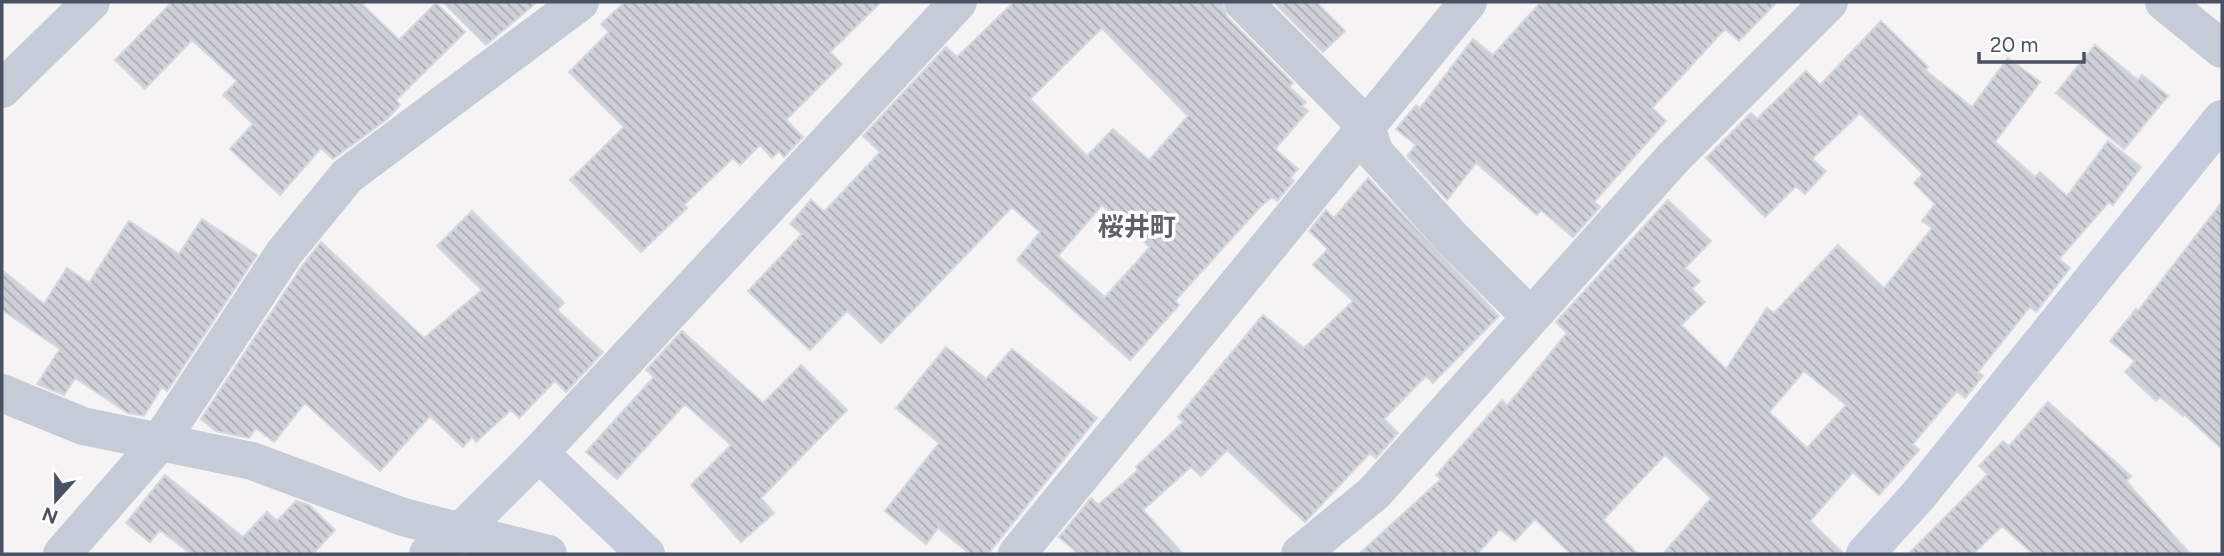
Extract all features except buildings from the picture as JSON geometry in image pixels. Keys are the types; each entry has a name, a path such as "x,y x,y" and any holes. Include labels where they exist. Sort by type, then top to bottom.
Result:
{"street":[{"path":"2,89 91,2"},
{"path":"62,554 159,443 284,253 347,176 580,2"},
{"path":"428,554 462,530 539,453 958,2"},
{"path":"1243,2 1364,125 1376,153 1451,237 1531,317"},
{"path":"1017,554 1364,125 1468,2"},
{"path":"1300,554 1374,493 1673,158 1829,2"},
{"path":"2164,2 2222,49"},
{"path":"1865,554 1917,498 2222,119"},
{"path":"2,393 83,426 252,461 403,517 548,554"},
{"path":"539,453 646,554"}],"district":[{"name":"桜井町","path":"1137,227"}]}
